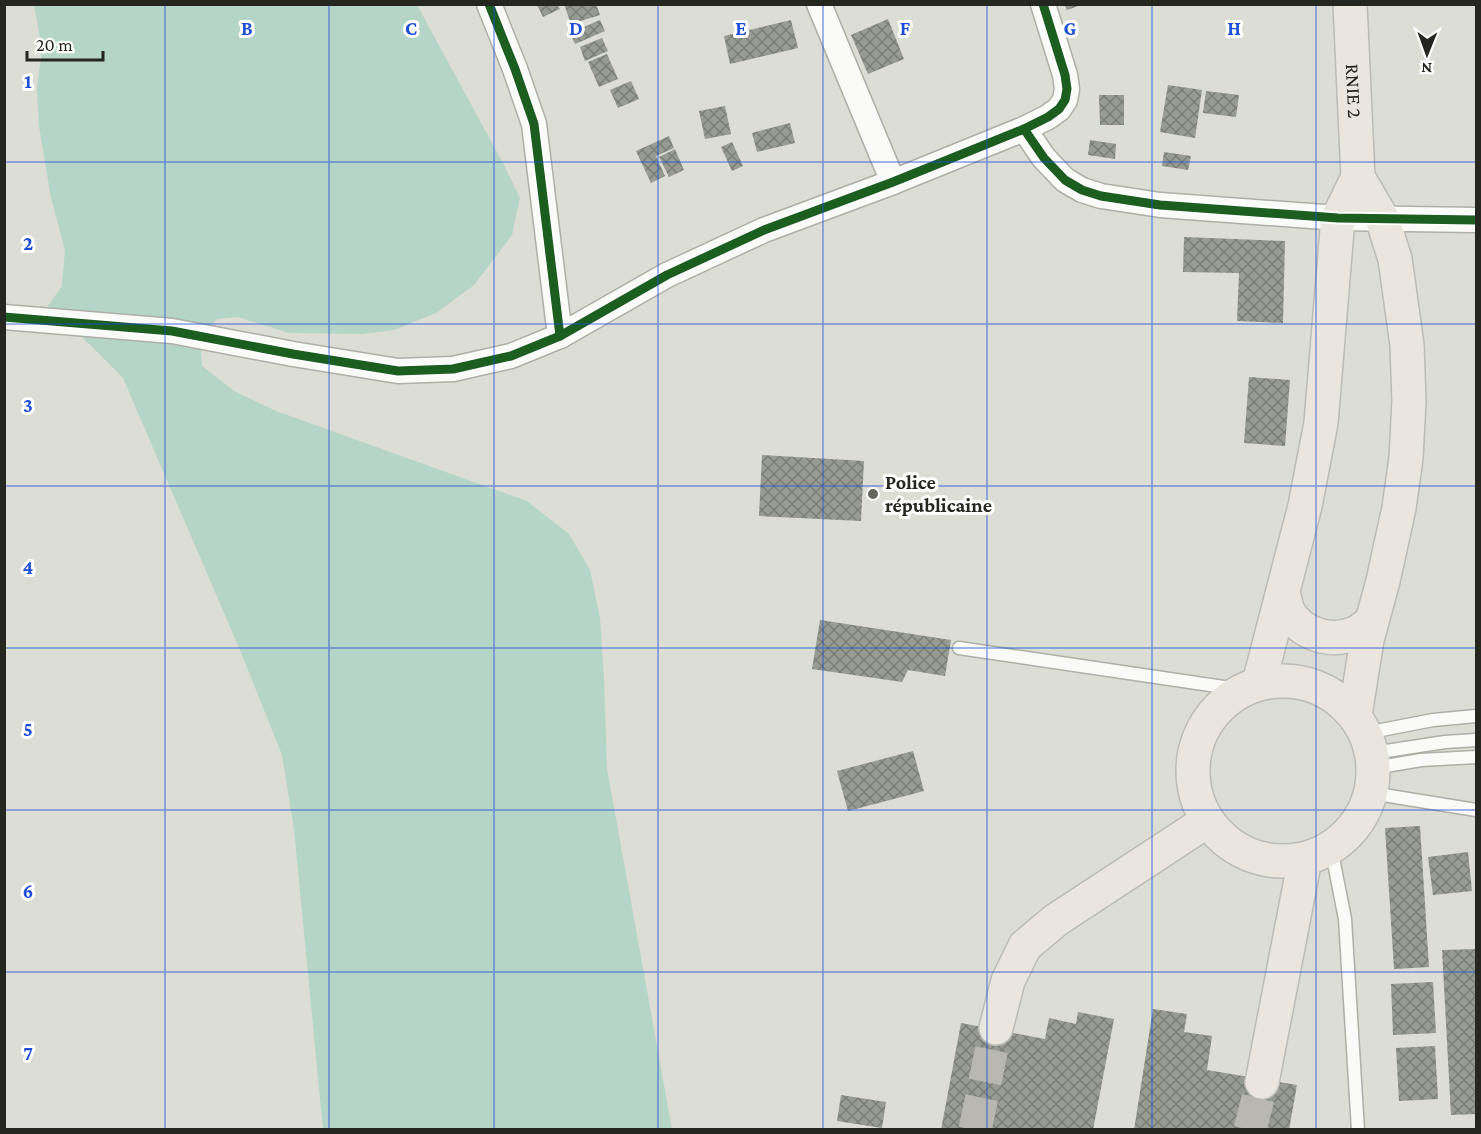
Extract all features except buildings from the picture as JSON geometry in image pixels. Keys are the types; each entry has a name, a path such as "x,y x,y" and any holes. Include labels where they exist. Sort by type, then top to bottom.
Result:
{"main road":[{"name":"RNIE 2","path":"1318,853 1349,833 1363,815 1368,752 1371,622 1383,581 1399,508 1406,458 1409,401 1407,345 1395,259 1382,218 1358,177 1350,4"},
{"name":"RNIE 2","path":"1252,686 1283,592 1305,506 1321,423 1338,218 1358,177"},
{"path":"1283,592 1288,611 1300,626 1317,635 1336,638 1355,633 1371,622"},
{"path":"1262,1082 1318,853 1275,861 1248,855 1225,841 1207,821 1194,789 1193,755 1205,723 1228,698 1252,686 1295,680 1328,692 1368,752"},
{"path":"996,1028 1008,981 1025,946 1056,920 1207,821"}],"street":[{"path":"489,4 534,124 560,336"},
{"path":"819,4 893,182"},
{"path":"4,317 172,331 398,371 453,369 511,356 560,336 667,275 764,230 893,182 1048,117 1059,109 1067,89 1065,75 1042,4"},
{"path":"1024,129 1044,158 1065,180 1082,190 1101,196 1160,205 1338,218 1476,220"}],"lane":[{"path":"959,648 1252,686"},
{"path":"1368,752 1426,721 1476,716"},
{"path":"1368,752 1476,740"},
{"path":"1368,752 1421,760 1476,757"},
{"path":"1368,752 1476,810"},
{"path":"1318,853 1345,919 1358,1130"}],"shaded area":[{"path":"34,5 417,5 520,198 512,235 474,285 436,313 394,330 362,334 289,333 238,317 217,319 200,336 202,366 234,391 276,411 527,501 569,534 590,570 600,618 607,769 672,1129 323,1129 294,829 282,755 240,650 123,378 81,336 39,319 62,286 65,250 51,198 39,126 37,88 42,49"}],"tunnel":[{"path":"975,1130 996,1028"},
{"path":"1250,1130 1262,1082"}],"cycle path":[{"path":"489,4 534,124 560,336"},
{"path":"4,317 172,331 398,371 453,369 511,356 560,336 667,275 764,230 893,182 1048,117 1059,109 1065,100 1067,89 1065,75 1043,4"},
{"path":"1024,129 1044,158 1065,180 1082,190 1101,196 1160,205 1338,218 1476,220"}],"place":[{"name":"Police républicaine","path":"873,494"}]}
